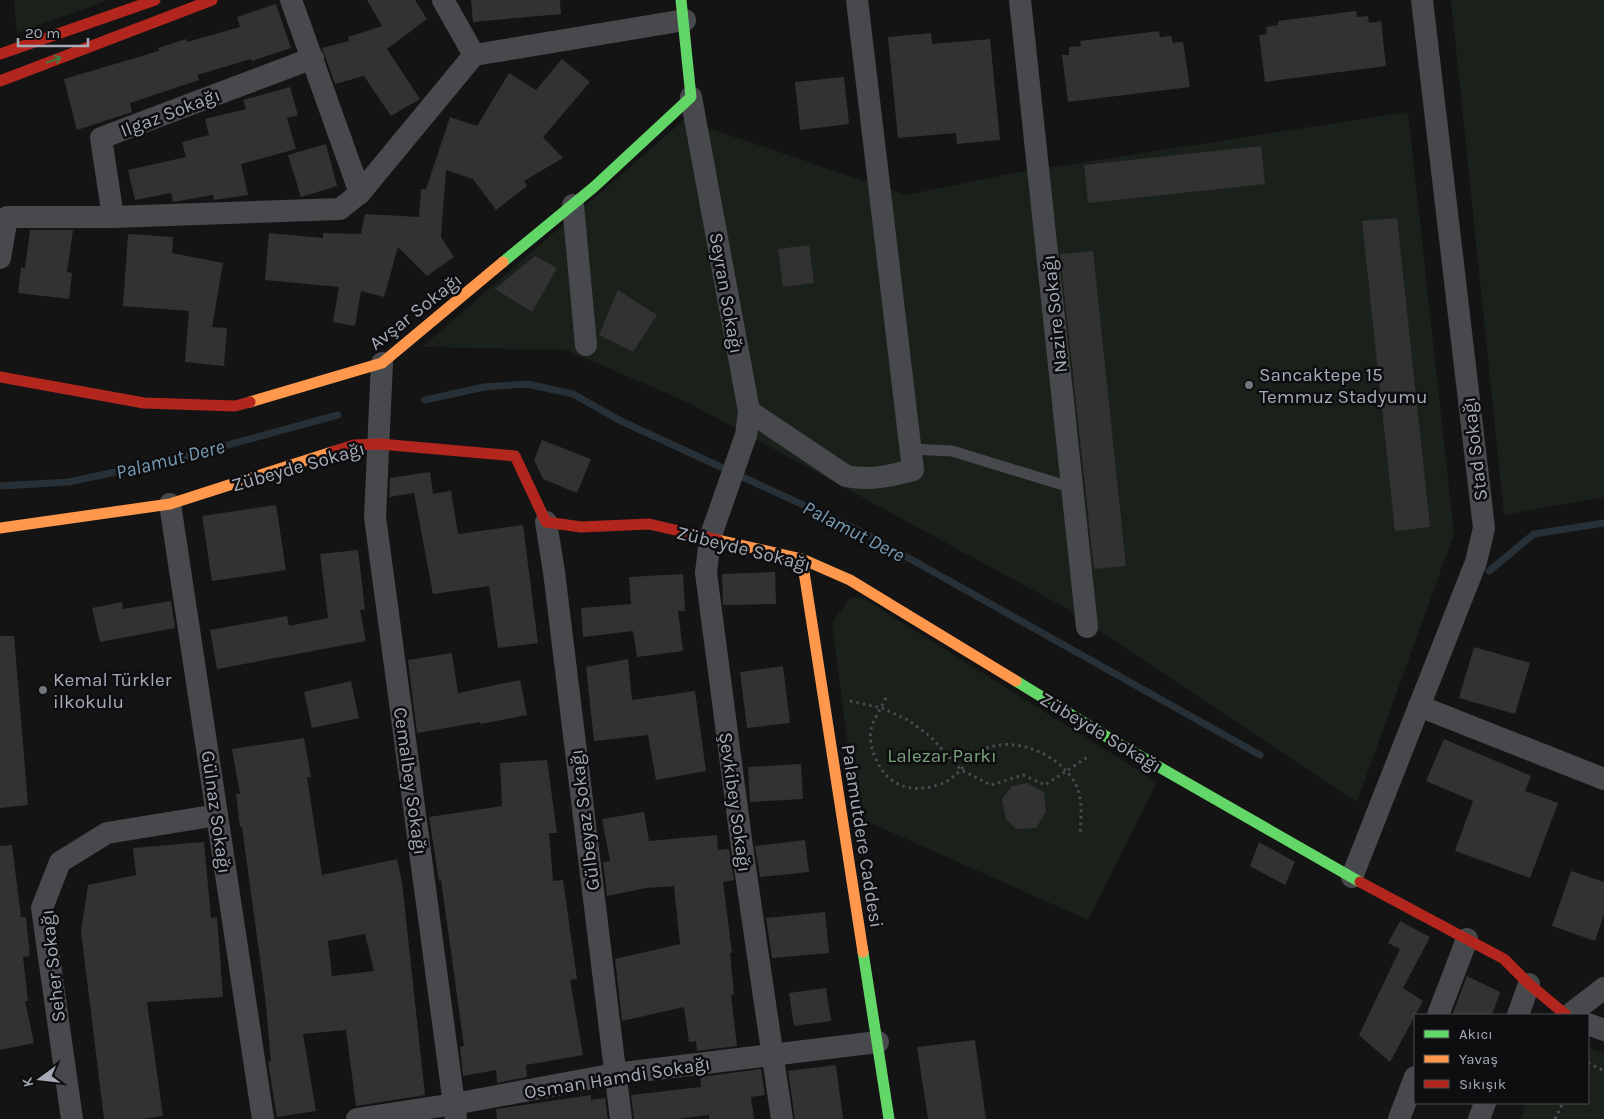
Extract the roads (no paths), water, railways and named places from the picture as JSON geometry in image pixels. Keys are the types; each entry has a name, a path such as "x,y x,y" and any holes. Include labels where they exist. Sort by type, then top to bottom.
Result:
{"street":[{"path":"3,66 156,0"},
{"path":"3,66 212,0"},
{"path":"291,0 360,193"},
{"path":"443,0 474,55"},
{"path":"749,411 846,476 883,478 913,470 857,0"},
{"name":"Nazire Sokağı","path":"1020,0 1087,627"},
{"name":"Stad Sokağı","path":"1352,877 1476,562 1484,528 1422,0"},
{"path":"0,258 4,217 113,217 340,209 360,193 474,55 683,10 692,97"},
{"path":"1,40 3,66"},
{"name":"Ilgaz Sokağı","path":"113,217 101,138 312,58"},
{"name":"Avşar Sokağı","path":"0,377 144,403 235,406 382,363 573,205 692,97"},
{"name":"Seyran Sokağı","path":"692,97 749,411 746,435 727,488"},
{"path":"573,205 586,345"},
{"name":"Cemalbey Sokağı","path":"382,363 380,444 375,517 455,1112"},
{"name":"Zübeyde Sokağı","path":"0,528 170,504 354,445 380,444 515,456 546,522 581,527 649,524 802,559 850,580 1112,740 1352,877 1504,959 1529,984 1567,1014"},
{"name":"Şevkibey Sokağı","path":"727,488 710,538 706,573 782,1119"},
{"name":"Gülnaz Sokağı","path":"170,504 263,1119"},
{"name":"Gülbeyaz Sokağı","path":"546,522 554,572 621,1119"},
{"name":"Palamutdere Caddesi","path":"802,559 889,1119"},
{"path":"1419,706 1604,779"},
{"name":"Seher Sokağı","path":"72,1119 42,908 60,862 107,833 217,815"},
{"path":"1438,1014 1467,939"},
{"path":"1518,1014 1529,984"},
{"path":"1569,1014 1604,988"},
{"path":"1589,1024 1604,1030"},
{"name":"Osman Hamdi Sokağı","path":"357,1119 455,1112 615,1074 878,1042"},
{"path":"1399,1119 1414,1080"},
{"path":"1479,1119 1485,1104"}],"lane":[{"path":"910,449 952,450 1073,488"}],"waterway":[{"name":"Palamut Dere","path":"425,400 484,387 527,384 573,394 621,421 864,533 1260,755"},
{"name":"Palamut Dere","path":"0,486 69,482 180,458 338,415"},
{"name":"Palamut Dere","path":"1489,571 1534,534 1604,523"}],"place":[{"name":"Sancaktepe 15 Temmuz Stadyumu","path":"1249,385"},
{"name":"Kemal Türkler ilkokulu","path":"43,690"}],"park label":[{"name":"Lalezar Parkı","path":"942,755"}]}
